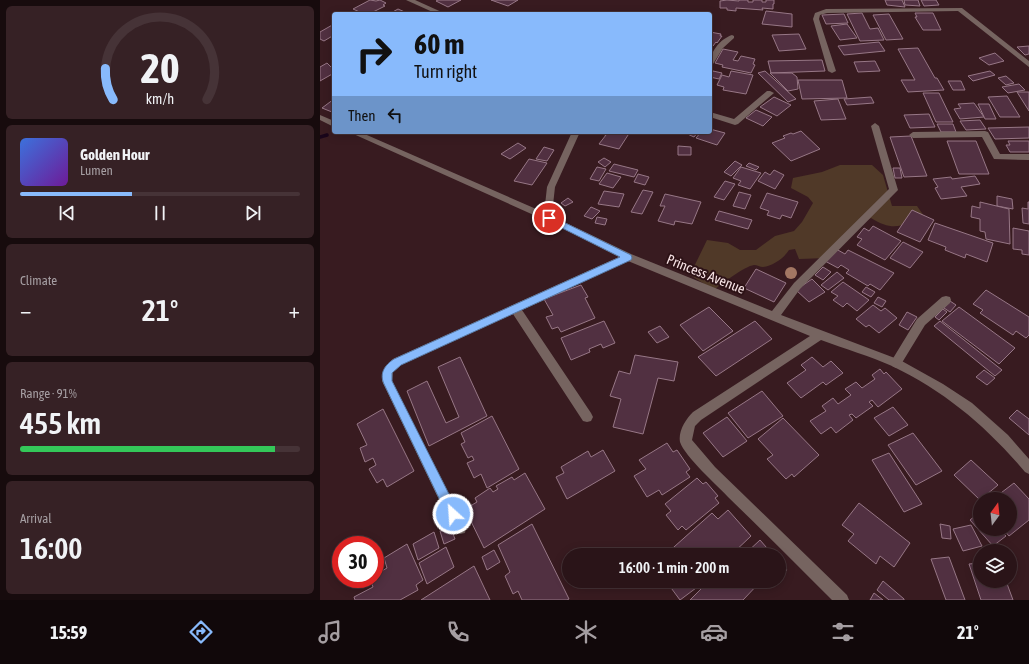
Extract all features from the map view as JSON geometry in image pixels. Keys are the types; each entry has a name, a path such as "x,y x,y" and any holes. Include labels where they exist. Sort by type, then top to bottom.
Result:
{"street":[{"path":"409,0 438,12"},
{"path":"420,4 427,0"},
{"path":"832,71 816,19 818,14 826,11 960,9 1029,65"},
{"path":"712,59 720,46 732,37"},
{"path":"712,115 735,122 770,93"},
{"path":"320,117 332,123"},
{"path":"774,316 797,286 894,190 875,126"},
{"name":"Princess Avenue","path":"358,134 559,223 628,258 820,335 896,363 939,387 968,407 1004,439 1029,468"},
{"path":"559,223 549,205 551,187 575,134"},
{"path":"913,135 986,134 997,157 1029,157"},
{"path":"460,528 387,381 387,372 390,367 397,362 628,258"},
{"path":"896,363 921,322 946,300"},
{"path":"515,308 587,417"},
{"path":"820,335 697,416 690,423 686,434 686,441 711,472 842,600"}],"shaded area":[{"path":"840,165 872,165 883,175 892,206 917,206 924,216 904,225 898,226 886,225 871,218 858,226 827,258 799,259 795,249 789,250 781,259 767,266 763,267 754,265 745,268 714,290 690,275 707,240 728,243 740,250 756,250 775,236 794,231 802,222 813,203 808,197 791,188 793,178 822,172"}],"building":[{"path":"370,0 380,0 386,3 383,5 385,6 373,12 360,12 353,9"},
{"path":"461,0 448,7 436,1"},
{"path":"491,0 518,0 508,6"},
{"path":"748,0 748,2 753,2 753,0 762,0 762,2 766,2 766,0 774,0 774,4 773,9 762,8 763,10 736,8 736,11 727,10 727,8 720,8 720,1"},
{"path":"885,0 902,0 905,7 887,5"},
{"path":"904,0 918,0 920,6 905,5"},
{"path":"921,0 936,0 939,5 924,6"},
{"path":"398,9 405,12 393,12"},
{"path":"766,11 792,14 792,27 762,24"},
{"path":"862,13 870,29 878,28 884,40 860,41 847,14"},
{"path":"915,13 933,13 941,30 923,30 915,17 917,17"},
{"path":"844,14 848,23 826,24 822,15"},
{"path":"889,14 903,39 886,40 873,15"},
{"path":"847,24 857,38 840,40 831,26"},
{"path":"332,25 332,36 324,41 320,39 320,32"},
{"path":"712,32 721,34 720,36 722,36 713,46"},
{"path":"799,34 806,49 779,51 772,35"},
{"path":"879,42 885,51 844,55 838,46"},
{"path":"1029,46 1029,54 1025,55 1017,47"},
{"path":"918,48 935,78 937,78 944,90 908,92 901,80 915,80 898,49"},
{"path":"723,49 738,52 733,60 738,61 741,56 755,59 753,64 755,65 751,73 722,67 723,65 715,63"},
{"path":"995,53 1004,61 989,65 979,58"},
{"path":"822,60 825,71 771,73 768,61"},
{"path":"875,61 880,71 858,72 854,62"},
{"path":"327,63 332,68 332,74 320,81 320,67"},
{"path":"713,71 722,73 719,79 712,77"},
{"path":"731,71 753,75 746,94 723,90 724,87 717,85 722,75 729,77"},
{"path":"765,71 796,99 788,102 758,73"},
{"path":"990,71 995,75 973,81 968,76"},
{"path":"770,73 792,73 797,77 798,89 788,91"},
{"path":"1006,76 1014,83 1006,85 998,78"},
{"path":"798,80 842,80 847,98 802,99"},
{"path":"948,81 961,81 965,90 953,90"},
{"path":"1019,84 1025,90 1008,93 1002,87"},
{"path":"1017,92 1029,92 1029,111"},
{"path":"923,93 939,93 953,122 936,122"},
{"path":"1007,96 1020,117 1000,117 988,97"},
{"path":"774,97 791,105 777,116 760,107"},
{"path":"871,97 874,103 847,105 844,99"},
{"path":"838,99 846,119 821,120 814,101"},
{"path":"332,100 332,112 322,108"},
{"path":"974,103 984,117 960,119 954,109 961,108 958,104"},
{"path":"978,104 989,104 996,119 985,119"},
{"path":"756,110 772,117 763,126 746,118"},
{"path":"929,114 935,127 910,128 904,115"},
{"path":"980,120 986,129 966,130 960,121"},
{"path":"937,124 953,124 956,132 941,132"},
{"path":"1029,127 1029,138 995,139 988,128"},
{"path":"712,130 725,133 717,145 696,138 699,134 712,134"},
{"path":"801,131 820,149 791,161 772,143 785,138 783,136"},
{"path":"601,134 629,134 619,149 599,144 606,135"},
{"path":"687,134 696,134 694,137"},
{"path":"911,136 927,176 904,177 890,137"},
{"path":"947,141 976,141 989,174 959,174"},
{"path":"1008,141 1029,141 1029,152 1010,152 1006,145 1010,145"},
{"path":"518,143 526,148 510,159 501,154"},
{"path":"678,146 691,147 691,155 678,155"},
{"path":"544,147 554,150 547,161 536,159"},
{"path":"604,158 611,162 605,167 598,162"},
{"path":"529,159 547,163 532,185 514,181"},
{"path":"735,161 742,165 731,176 724,172"},
{"path":"749,163 759,167 756,170 746,166"},
{"path":"614,164 638,170 634,177 609,171"},
{"path":"597,167 606,169 599,181 590,179"},
{"path":"741,167 761,173 750,189 738,185 741,181 733,178"},
{"path":"893,168 900,168 902,178 895,178"},
{"path":"774,170 784,175 775,189 758,181 765,172 770,175"},
{"path":"607,173 621,177 613,188 599,184"},
{"path":"638,174 649,177 645,185 634,182"},
{"path":"975,176 980,184 961,187 967,196 941,199 935,188 938,187 933,179 951,177 952,179"},
{"path":"725,181 735,184 724,200 714,197"},
{"path":"643,190 653,192 642,214 631,212"},
{"path":"604,191 624,194 619,207 598,204"},
{"path":"739,192 751,195 745,209 733,206"},
{"path":"767,193 798,202 791,218 782,215 780,219 767,215 769,211 760,208"},
{"path":"665,194 701,202 692,224 675,221 674,225 658,221 665,206 660,206"},
{"path":"997,196 1012,199 1013,209 997,206"},
{"path":"568,198 573,202 565,206 561,203"},
{"path":"980,202 1009,209 1010,244 986,239 985,232 980,231 980,219 971,217 972,206 980,208"},
{"path":"1028,202 1029,224 1023,223 1022,208 1028,209"},
{"path":"591,207 600,211 592,219 584,216"},
{"path":"912,210 934,220 920,242 897,232"},
{"path":"719,211 752,220 748,229 715,220"},
{"path":"597,217 607,219 605,225 595,223"},
{"path":"935,223 993,243 987,262 966,254 965,258 945,250 946,247 928,240"},
{"path":"873,226 901,241 885,260 857,245 862,239 857,237 864,228 869,231"},
{"path":"1013,228 1029,231 1029,255 1022,254 1022,250 1013,249"},
{"path":"903,242 923,252 910,268 890,258"},
{"path":"836,249 845,254 848,250 894,273 880,290 870,284 868,286 846,273 849,270 841,265 838,268 825,261"},
{"path":"823,267 831,272 823,280 815,275"},
{"path":"756,269 786,283 774,302 744,288"},
{"path":"837,272 844,278 828,290 821,285"},
{"path":"812,279 825,292 809,302 796,290"},
{"path":"843,282 869,300 857,311 847,303 843,307 833,300 838,296 831,292"},
{"path":"581,285 588,297 585,298 595,318 561,332 558,327 552,329 546,317 553,315 544,299"},
{"path":"866,287 875,292 871,297 862,292"},
{"path":"986,290 1029,317 1029,335 1026,338 1016,331 1013,335 980,313 983,310 973,304"},
{"path":"878,297 886,301 882,307 874,303"},
{"path":"950,301 956,305 950,312 944,308"},
{"path":"873,305 881,311 885,308 897,318 879,333 869,325 866,327 856,319"},
{"path":"709,307 733,331 703,351 680,325"},
{"path":"959,307 1015,348 999,364 942,321"},
{"path":"943,309 947,312 939,320 935,317"},
{"path":"907,312 917,317 908,330 899,325"},
{"path":"604,321 615,343 603,348 601,344 589,349 590,352 571,360 561,338"},
{"path":"755,321 772,339 716,376 698,357"},
{"path":"940,321 1002,370 995,376 934,326"},
{"path":"660,326 669,337 657,343 648,332"},
{"path":"635,355 678,362 674,381 658,378 643,434 613,427 621,399 610,396 619,371 630,374"},
{"path":"460,357 487,416 429,446 407,391 427,381 446,423 459,417 438,367"},
{"path":"812,357 823,367 831,361 843,373 826,385 823,382 801,398 787,383 806,370 801,365"},
{"path":"880,369 884,374 886,372 902,389 878,407 872,400 869,402 873,406 856,418 852,414 849,415 853,420 836,433 831,427 821,434 810,421 826,411 822,406 833,398 838,404 851,395 845,389 856,382 862,388 875,379 872,375"},
{"path":"984,370 995,378 987,385 976,377"},
{"path":"762,391 783,416 748,438 728,413"},
{"path":"893,407 908,425 889,436 874,418"},
{"path":"383,409 414,471 387,487 383,479 377,483 369,469 376,465 373,458 365,462 360,448 367,445 357,424"},
{"path":"1017,410 1029,419 1029,435 1009,418"},
{"path":"492,416 519,469 487,488 481,474 474,478 467,463 474,460 472,456 468,458 461,444 465,442 461,433"},
{"path":"727,417 747,441 723,457 703,433"},
{"path":"783,418 819,455 794,477 792,474 786,479 767,459 773,455 758,439"},
{"path":"913,433 942,471 916,485 888,445"},
{"path":"667,443 673,452 677,450 690,469 686,472 690,477 662,495 659,490 647,497 634,476 646,469 639,460"},
{"path":"603,450 615,471 567,499 556,477 564,473 561,467 588,451 591,457"},
{"path":"889,453 922,504 904,512 872,460"},
{"path":"971,460 998,485 990,492 973,492 973,493 954,475"},
{"path":"525,473 545,509 484,548 465,509 477,502 475,498 490,488 493,492 498,489 496,486 512,477 514,480"},
{"path":"697,478 703,484 706,482 718,496 715,498 719,503 686,530 682,526 678,530 666,515 671,511 665,504"},
{"path":"1014,483 1029,499 1029,520 1017,530 1017,492 1002,492"},
{"path":"859,503 910,543 894,567 880,556 876,564 848,541 854,534 842,525"},
{"path":"728,510 751,536 738,548 673,548 712,513 718,519"},
{"path":"532,524 562,585 562,588 564,588 569,599 522,600 518,591 513,594 505,576 510,572 498,545"},
{"path":"940,524 950,526 951,539 942,538"},
{"path":"971,525 973,529 973,536 977,536 981,544 973,544 973,548 963,551 953,529"},
{"path":"450,526 455,539 444,544 440,531"},
{"path":"434,532 439,548 418,560 413,544"},
{"path":"984,536 1006,536 996,544 991,544"},
{"path":"760,540 767,548 751,548"},
{"path":"407,544 423,580 416,585 418,590 400,600 355,600 354,597 371,588 384,588 384,570 387,568 384,558"},
{"path":"446,547 454,567 427,584 419,563"},
{"path":"494,550 500,562 487,570 482,557"},
{"path":"949,557 965,600 946,600 931,559"},
{"path":"969,564 973,564 973,576"},
{"path":"474,566 490,600 421,600"},
{"path":"883,581 904,600 889,600 877,590"},
{"path":"671,588 696,588 680,600"},
{"path":"702,588 754,588 743,600 690,600"},
{"path":"977,588 1009,588 1013,600 981,600"},
{"path":"874,593 883,600 870,600"}],"waterway":[{"path":"320,137 327,135"}],"route":[{"path":"453,514 387,381 387,372 390,367 397,362 628,258 549,218"}]}
